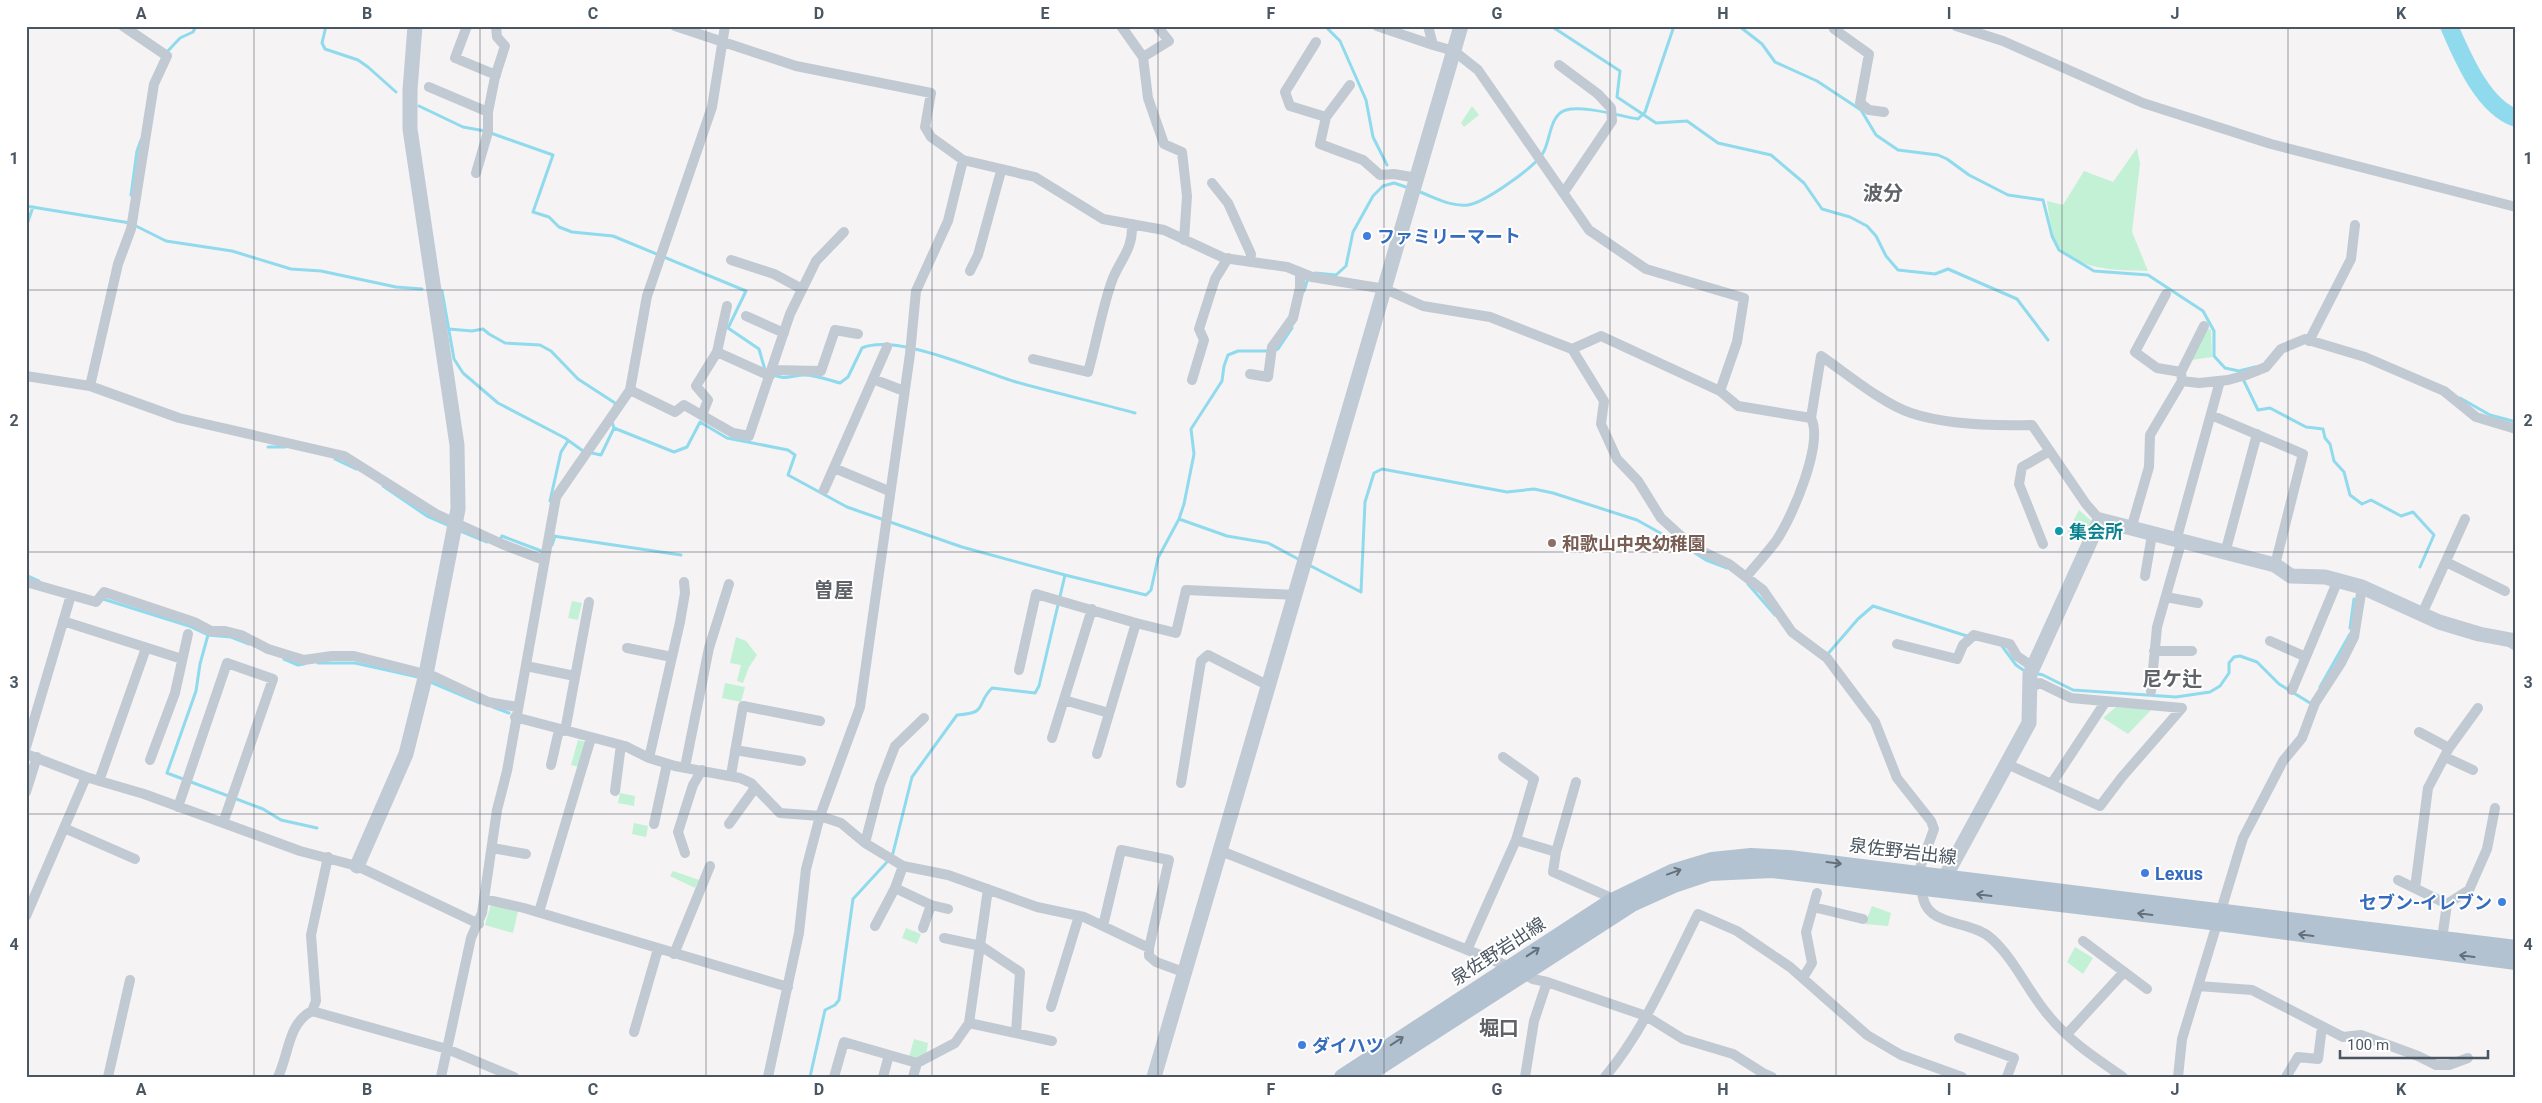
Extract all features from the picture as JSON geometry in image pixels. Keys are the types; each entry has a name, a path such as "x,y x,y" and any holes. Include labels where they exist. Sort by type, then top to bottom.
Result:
{"main road":[{"name":"泉佐野岩出線","path":"1364,1077 1517,970 1610,902 1672,872 1712,860 1751,856 1789,858 1943,883 2219,917 2516,948"},
{"name":"泉佐野岩出線","path":"1342,1077 1517,970 1632,904 1674,885 1710,873 1772,870 1920,880"},
{"name":"泉佐野岩出線","path":"2219,917 2516,962"}],"street":[{"path":"90,386 102,327 118,264 132,229 154,84 167,56 123,26"},
{"path":"358,866 406,754 426,674 455,523 459,482 457,445 410,129 410,90 416,26"},
{"path":"467,26 455,58 496,75"},
{"path":"476,173 488,132 488,112 505,46 497,37 496,26"},
{"path":"675,26 796,66 931,93 925,126 931,137 964,160 1034,178 1103,218 1164,230 1228,258 1287,267 1306,274 1385,289 1424,306 1490,317 1572,349 1604,401 1601,424 1617,459 1638,482 1661,518 1693,547 1729,564 1763,590 1792,632 1827,658 1875,722 1897,778 1931,821 1934,829 1920,880 1922,898 1930,912 1941,920 1968,925 1991,938 2008,957 2048,1016 2083,1050 2123,1077"},
{"path":"441,1077 470,938 479,924 485,899 516,712 556,497 630,390 646,296 712,107 725,26"},
{"path":"1121,26 1142,56 1148,98 1164,144 1182,152 1187,196 1184,240"},
{"path":"1142,56 1170,41 1157,26"},
{"path":"1378,26 1454,51 1478,70 1589,230 1646,269 1744,298 1737,342 1720,392"},
{"path":"1428,26 1433,45"},
{"path":"1154,1077 1186,973 1461,26"},
{"path":"1836,26 1834,29 1869,54 1860,103 1869,110 1884,112"},
{"path":"1956,26 2003,41 2143,103 2271,144 2516,208"},
{"path":"1316,42 1285,92 1290,106 1326,116"},
{"path":"1559,65 1598,94 1611,108 1612,121 1564,192"},
{"path":"1350,84 1326,116 1320,144 1364,160 1380,174 1394,174 1417,178"},
{"path":"429,87 488,112"},
{"path":"768,1077 799,933 806,869 820,816 860,707 916,291 948,221 964,160"},
{"path":"970,271 978,255 1001,171"},
{"path":"1212,184 1228,203 1251,254 1250,262"},
{"path":"1032,359 1088,372 1114,277 1127,256 1133,238 1132,224"},
{"path":"2309,341 2351,259 2355,225"},
{"path":"630,390 675,412 684,405 733,433 749,436 790,314 816,261 844,232"},
{"path":"1192,380 1204,340 1199,329 1215,279 1228,258"},
{"path":"731,260 774,274 802,289"},
{"path":"1250,374 1268,377 1272,347 1293,318 1300,288 1306,274"},
{"path":"2166,294 2135,352 2157,368 2199,383 2220,381 2266,367 2281,349 2305,340 2365,357 2444,391 2476,417 2516,429"},
{"path":"702,415 708,400 696,386 717,352 727,306"},
{"path":"746,316 784,333"},
{"path":"2131,530 2149,467 2150,435 2182,376 2204,326"},
{"path":"717,352 771,373 822,371 835,330 858,334"},
{"path":"1572,349 1600,336 1720,392 1738,406 1811,418"},
{"path":"824,490 887,347"},
{"path":"1746,577 1776,541 1793,507 1814,450 1815,426 1811,418 1821,356 1892,404 1910,413 1992,426 2032,425 2100,520 2152,536 2275,565 2290,576 2325,576 2362,587 2439,622 2480,634 2511,640 2516,643"},
{"path":"26,376 90,386 179,418 344,456 415,503 455,523 544,560"},
{"path":"873,379 904,391"},
{"path":"2150,691 2157,627 2220,381"},
{"path":"2211,415 2303,454 2275,565"},
{"path":"2224,553 2256,434"},
{"path":"2043,544 2019,484 2022,466 2050,451"},
{"path":"834,468 890,491"},
{"path":"2422,614 2465,519"},
{"path":"1943,883 2030,723 2030,674 2100,520"},
{"path":"2145,576 2152,536"},
{"path":"2446,562 2505,591"},
{"path":"2292,690 2338,580"},
{"path":"26,582 96,602 104,592 194,622 211,631 225,631 241,635 268,649 304,660 332,656 354,656 426,674 488,702 562,730 620,745 667,764 731,775 751,784 780,813 820,816 841,824 865,843 895,861 948,875 1037,907 1079,916 1149,948"},
{"path":"649,758 685,593 684,582"},
{"path":"685,767 709,648 729,584"},
{"path":"2178,1077 2182,1039 2243,838 2283,761 2302,738 2315,703 2341,663 2354,637 2362,587"},
{"path":"1019,670 1036,594 1176,633 1186,590 1296,595"},
{"path":"26,747 71,595"},
{"path":"2166,597 2198,603"},
{"path":"551,765 562,730 575,676 589,602"},
{"path":"1052,738 1092,609"},
{"path":"63,621 182,659"},
{"path":"1097,754 1136,623"},
{"path":"150,760 175,693 188,634"},
{"path":"1897,644 1957,658 1963,645 1974,635 2010,644 2018,656 2033,666"},
{"path":"2270,641 2306,657"},
{"path":"99,781 146,648"},
{"path":"627,648 672,657"},
{"path":"2154,651 2192,651"},
{"path":"1181,783 1201,661 1208,655 1269,686"},
{"path":"178,807 226,663 273,679 223,824"},
{"path":"526,666 575,676"},
{"path":"2007,764 2100,806 2122,777 2182,708 2071,698 2040,682 2030,688"},
{"path":"1064,700 1109,713"},
{"path":"2052,783 2106,701"},
{"path":"731,775 744,706 820,721"},
{"path":"2415,888 2428,788 2447,752 2478,708"},
{"path":"865,843 880,785 895,746 924,718"},
{"path":"2420,732 2473,770"},
{"path":"539,912 591,738"},
{"path":"615,792 620,745"},
{"path":"735,750 801,761"},
{"path":"26,754 86,777 178,807 300,851 358,866 479,924"},
{"path":"26,792 37,757"},
{"path":"1467,950 1516,840 1534,779 1503,757"},
{"path":"654,824 667,764"},
{"path":"686,853 678,832 693,785 702,770"},
{"path":"26,916 86,777"},
{"path":"1576,782 1556,852 1553,872 1607,896 1610,902"},
{"path":"729,824 755,788"},
{"path":"2442,940 2447,904 2469,890 2487,849 2495,808"},
{"path":"64,828 135,859"},
{"path":"1516,840 1556,852"},
{"path":"492,848 526,854"},
{"path":"1103,926 1121,850 1169,860 1149,948 1149,956 1156,962 1186,973"},
{"path":"1221,851 1517,970 1533,980 1548,982 1646,1016 1683,1039 1734,1054 1765,1076"},
{"path":"278,1077 285,1064 295,1026 302,1016 312,1011 316,1001 312,923 328,857"},
{"path":"875,926 895,888 895,861"},
{"path":"674,954 710,866"},
{"path":"2398,880 2447,904"},
{"path":"895,888 931,905 948,909"},
{"path":"834,1077 844,1042 917,1063 955,1044 969,1023 988,889"},
{"path":"1803,978 1812,963 1806,932 1817,893"},
{"path":"485,899 539,912 788,987"},
{"path":"923,928 931,905"},
{"path":"1813,908 1863,920"},
{"path":"1605,1077 1619,1061 1646,1016 1698,914 1737,931 1803,978 1867,1035 1901,1055 1962,1077"},
{"path":"1051,1007 1079,916"},
{"path":"944,938 981,946 1020,972 1016,1033"},
{"path":"2083,941 2147,989"},
{"path":"634,1032 658,949"},
{"path":"2067,1034 2124,972"},
{"path":"108,1077 130,980"},
{"path":"1525,1077 1534,1021 1548,982"},
{"path":"2198,986 2252,990 2343,1037 2361,1035 2418,1056 2436,1065 2449,1065 2468,1058"},
{"path":"312,1011 447,1049 514,1077"},
{"path":"969,1023 1052,1041"},
{"path":"2286,1077 2298,1057 2318,1058 2322,1027"},
{"path":"1959,1038 2014,1058 2007,1077"},
{"path":"883,1077 888,1055"},
{"path":"913,1077 917,1063"}],"green space":[{"path":"1472,106 1479,115 1464,127 1461,123"},
{"path":"2137,148 2140,164 2132,232 2148,271 2100,268 2078,261 2068,255 2056,243 2047,201 2063,205 2084,171 2113,182"},
{"path":"2207,328 2211,330 2212,357 2191,360"},
{"path":"2079,510 2095,524 2085,543 2067,533"},
{"path":"572,601 582,603 578,620 568,618"},
{"path":"736,637 746,641 757,655 749,667 743,683 737,681 741,665 730,663"},
{"path":"725,683 745,687 741,702 722,698"},
{"path":"2116,707 2151,710 2128,734 2103,718"},
{"path":"578,740 586,742 579,767 571,765"},
{"path":"620,793 635,796 634,806 618,803"},
{"path":"634,823 648,826 646,837 632,834"},
{"path":"673,871 699,880 695,888 670,876"},
{"path":"491,904 518,911 513,933 485,925"},
{"path":"1872,906 1891,913 1888,926 1865,924"},
{"path":"906,928 921,934 917,944 902,938"},
{"path":"2075,947 2093,958 2083,974 2067,962"},
{"path":"914,1039 928,1043 926,1055 919,1059 909,1057"}],"waterway":[{"path":"166,53 180,38 193,32 196,26"},
{"path":"326,26 322,43 325,49 358,60 396,92"},
{"path":"1325,26 1340,41 1366,100 1373,137 1387,165"},
{"path":"1551,26 1620,71 1617,97 1656,123 1687,121 1718,143 1771,155 1804,183 1822,209 1850,217 1867,226 1876,236 1886,256 1898,270 1935,274 1948,269 2017,299 2048,340"},
{"path":"1420,192 1456,205 1468,205 1485,198 1520,175 1538,159 1546,148 1553,122 1560,113 1566,110 1592,110 1638,119 1645,112 1674,26"},
{"path":"1739,26 1762,44 1775,62 1817,81 1861,110 1876,135 1898,150 1938,155 1947,159 1969,175 2008,195 2043,200 2052,236 2059,250 2094,271 2148,275 2203,311 2214,331 2214,356 2225,368 2239,371 2255,367"},
{"path":"2449,26 2467,65 2484,92 2504,112 2516,118"},
{"path":"419,106 463,127 485,131 553,155 533,212 549,217 559,227 572,232 613,236 746,291 728,328 759,349 765,370"},
{"path":"131,195 137,151 141,140"},
{"path":"1315,273 1336,275 1346,266 1353,232 1373,196 1383,186 1394,183 1406,187"},
{"path":"26,206 130,223 166,241 232,251 291,269 321,271 396,287 422,289"},
{"path":"26,227 33,207"},
{"path":"1304,291 1308,278"},
{"path":"442,291 454,359 463,373 498,403 565,438 583,451 601,455 614,428"},
{"path":"1275,350 1278,349 1292,328"},
{"path":"449,329 472,331 483,329 505,343 540,345 551,351 578,379 615,403 615,406"},
{"path":"773,374 781,377 813,376 840,383 848,377 862,348 877,345 896,345 938,355 1016,382 1135,413"},
{"path":"810,1077 825,1010 835,1005 839,1000 853,899 893,853 912,777 957,715 978,710 992,688 1035,693 1039,686 1065,575 1146,595 1151,590 1158,558 1179,519 1184,504 1194,454 1191,429 1222,381 1228,355 1238,351 1269,351"},
{"path":"2243,379 2258,410 2270,408 2306,427 2323,429 2325,438 2330,444 2334,461 2344,472 2350,495 2362,504 2371,500 2401,516 2413,512 2434,535 2420,567"},
{"path":"2460,398 2490,415 2516,422"},
{"path":"612,422 614,428 674,452 687,447 700,422 727,438 788,450 795,455 788,475 847,507 962,547 1065,575"},
{"path":"550,501 561,452 568,441"},
{"path":"268,447 285,447"},
{"path":"335,459 356,469"},
{"path":"1307,564 1361,592 1365,502 1374,473 1382,469 1507,492 1534,489 1553,493 1637,520 1687,548"},
{"path":"383,486 427,516 450,526"},
{"path":"1179,519 1227,536 1268,543 1300,560"},
{"path":"458,530 487,542"},
{"path":"499,542 502,536 544,552"},
{"path":"553,536 681,555"},
{"path":"552,545 555,536"},
{"path":"1695,553 1706,560 1727,568"},
{"path":"26,575 39,581"},
{"path":"1748,584 1775,615"},
{"path":"103,599 189,626 208,635 231,637 249,644"},
{"path":"2350,628 2354,599"},
{"path":"1826,656 1858,619 1873,606 1970,637"},
{"path":"2320,687 2350,634"},
{"path":"208,635 200,664 196,691 167,773 263,809 281,820 317,828"},
{"path":"2002,646 2016,665 2026,672"},
{"path":"2034,673 2043,675 2073,690 2176,697 2210,692 2220,686 2229,673 2229,663 2234,657 2240,656 2257,662 2279,684 2310,703"},
{"path":"284,659 298,665 304,664"},
{"path":"318,663 355,663 418,677"},
{"path":"428,681 480,703"},
{"path":"493,707 509,713"}],"place":[{"name":"ファミリーマート","path":"1367,236"},
{"name":"集会所","path":"2059,531"},
{"name":"和歌山中央幼稚園","path":"1552,543"},
{"name":"Lexus","path":"2145,873"},
{"name":"セブン-イレブン","path":"2502,902"},
{"name":"ダイハツ","path":"1302,1045"}],"district":[{"name":"波分","path":"1883,193"},
{"name":"曽屋","path":"834,590"},
{"name":"尼ケ辻","path":"2172,679"},
{"name":"堀口","path":"1499,1028"}]}
